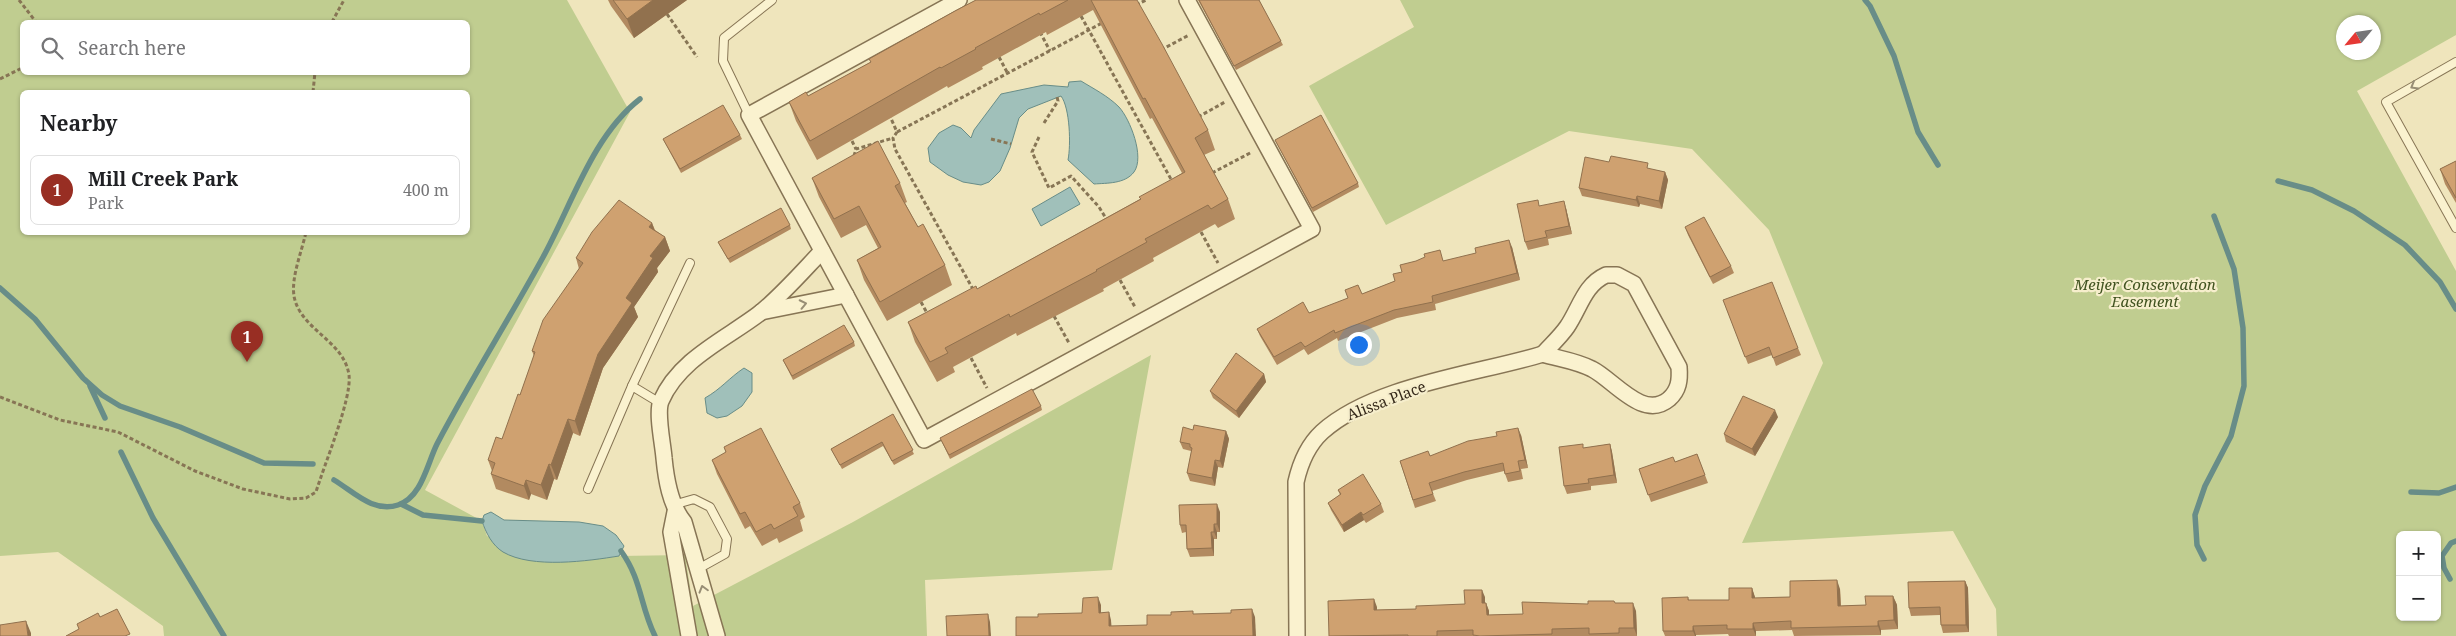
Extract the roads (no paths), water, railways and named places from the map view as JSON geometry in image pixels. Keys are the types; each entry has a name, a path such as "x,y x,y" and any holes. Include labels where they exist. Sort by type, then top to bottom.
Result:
{"street":[{"path":"959,0 749,115 924,440 1312,229 1187,0"},
{"path":"689,636 671,532 674,508 665,469 660,402 673,381 707,349 760,312 822,252"},
{"path":"1606,275 1617,275 1634,284 1679,367 1680,380 1677,389 1669,399 1654,406 1641,404 1593,369 1543,354 1566,327 1587,289 1596,280 1606,275"},
{"path":"760,312 846,295"},
{"name":"Alissa Place","path":"1297,636 1296,482 1300,467 1309,448 1321,433 1338,419 1387,396 1425,384 1543,354"},
{"path":"674,508 684,522 717,636"}],"lane":[{"path":"749,115 724,61 724,38 772,0"},
{"path":"2456,62 2386,102 2456,228"},
{"path":"588,488 632,386 690,263"},
{"path":"632,386 660,402"},
{"path":"674,508 694,499 710,507 727,539 724,554 698,569"}],"water":[{"path":"1081,81 1115,103 1128,120 1135,138 1138,157 1134,172 1126,179 1094,184 1068,160 1069,127 1066,109 1061,96 1028,109 1019,118 1010,148 1000,171 989,182 981,185 963,182 948,175 930,162 928,148 939,133 953,125 961,128 971,138 974,130 1001,94 1044,85 1068,87 1069,82"},
{"path":"1070,187 1080,204 1041,226 1032,209"},
{"path":"744,368 752,373 752,392 742,406 727,416 717,418 707,413 705,398"},
{"path":"491,512 504,520 579,522 603,526 616,535 624,546 619,556 592,560 544,562 515,557 499,549 488,534 482,521 484,515"}],"waterway":[{"path":"1865,0 1870,6 1894,56 1918,132 1938,165"},
{"path":"334,480 364,500 380,506 398,505 413,495 423,479 437,444 553,239 596,152 623,114 640,99"},
{"path":"2278,181 2312,190 2354,211 2405,245 2440,282 2456,309"},
{"path":"2204,559 2197,545 2195,515 2205,486 2231,436 2244,386 2243,328 2234,269 2214,216"},
{"path":"0,288 35,319 83,378 102,395 120,406 180,427 264,463 313,464"},
{"path":"90,386 105,418"},
{"path":"121,452 153,518 224,636"},
{"path":"2411,492 2439,493 2456,487"},
{"path":"401,504 423,515 482,521"},
{"path":"2450,579 2444,568 2442,556 2451,543 2456,541"},
{"path":"621,551 633,572 655,636"}],"place":[{"name":"Mill Creek Park","path":"247,362"}],"park label":[{"name":"Meijer Conservation Easement","path":"2145,292"}]}
